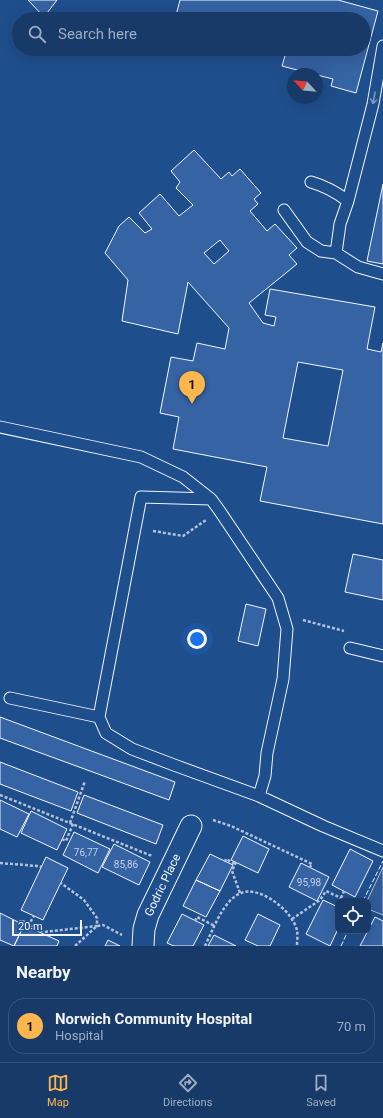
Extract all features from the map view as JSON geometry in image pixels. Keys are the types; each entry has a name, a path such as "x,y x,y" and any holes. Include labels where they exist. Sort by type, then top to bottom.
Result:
{"street":[{"name":"Godric Place","path":"143,945 144,929 148,915 191,826"}],"lane":[{"path":"336,253 340,224 348,201 373,104 383,46"},
{"path":"311,182 332,189 348,201"},
{"path":"284,210 307,242 321,251 336,253 358,267 383,274"},
{"path":"0,427 141,456 184,477 211,499 219,510 278,598 288,629 283,679 267,753 265,776 259,796"},
{"path":"211,499 141,497 99,717 106,733 132,749 259,796 330,829 383,851"},
{"path":"350,648 383,656"},
{"path":"10,698 99,717"}],"path":[{"path":"132,546 148,550 153,530 183,536 219,510"},
{"path":"283,615 351,632"},
{"path":"62,839 68,842 85,781"},
{"path":"0,795 158,859 173,863"},
{"path":"191,826 198,821 207,818 231,826 312,864 310,867"},
{"path":"225,862 226,860 235,863 232,871 240,893"},
{"path":"0,862 37,866 41,868"},
{"path":"61,883 84,900 97,918 96,926 75,946"},
{"path":"292,919 320,900 324,890 335,899"},
{"path":"341,898 344,891"},
{"path":"205,946 226,905 240,893 255,892 270,898 282,906 292,919 297,930 297,946"},
{"path":"195,921 199,913"},
{"path":"29,925 34,916"},
{"path":"197,917 215,926"},
{"path":"20,923 22,920 44,932 103,925 143,945"}],"shaded area":[{"path":"383,867 383,915 371,910 371,898 368,898"}],"building":[{"path":"28,0 57,0 48,12 39,12"},
{"path":"180,0 338,0 378,11 371,37 371,12 177,12"},
{"path":"285,56 366,56 356,93 331,86 333,79 323,76 323,68 290,68 282,66"},
{"path":"194,150 221,179 229,172 232,176 240,169 261,193 254,199 258,204 250,211 267,231 275,224 297,248 289,255 297,264 249,303 263,323 274,326 276,317 265,315 270,289 375,307 367,349 381,352 383,343 383,524 260,501 267,467 173,449 179,417 160,413 171,357 193,361 197,343 225,349 229,328 188,282 178,334 122,321 128,280 105,253 119,226 129,217 145,233 152,229 139,213 160,194 179,216 193,205 176,188 180,182 171,171","holes":["220,240 229,251 214,264 204,253","298,362 343,370 328,446 283,438"]},
{"path":"383,184 383,264 367,261"},
{"path":"353,554 383,560 383,600 345,592"},
{"path":"246,604 266,609 258,646 238,641"},
{"path":"0,717 175,782 169,800 0,738"},
{"path":"0,762 78,792 71,811 0,784"},
{"path":"84,795 163,825 156,844 77,813"},
{"path":"0,800 29,814 17,837 0,829"},
{"path":"31,811 67,829 57,850 21,833"},
{"path":"74,832 110,849 98,873 63,855"},
{"path":"243,836 269,849 258,873 231,860"},
{"path":"114,844 150,862 139,885 102,867"},
{"path":"350,849 373,861 355,897 332,885"},
{"path":"210,854 233,865 220,891 196,880"},
{"path":"46,857 68,868 43,920 21,910"},
{"path":"301,863 329,877 317,901 289,887"},
{"path":"196,880 220,891 206,917 183,906"},
{"path":"323,900 335,906 336,934 330,946 306,934"},
{"path":"0,913 24,925 14,946 0,940"},
{"path":"182,914 204,925 193,946 174,946 167,943"},
{"path":"258,914 280,925 270,946 258,946 245,940"},
{"path":"375,917 383,921 383,946 360,946 366,934 371,934 371,925"},
{"path":"24,925 59,941 57,946 14,946"},
{"path":"214,935 236,946 208,946"},
{"path":"108,940 120,946 105,946"}],"fence":[{"path":"364,898 383,861"},
{"path":"341,946 347,934"}],"place":[{"name":"Norwich Community Hospital","path":"192,404"}]}
